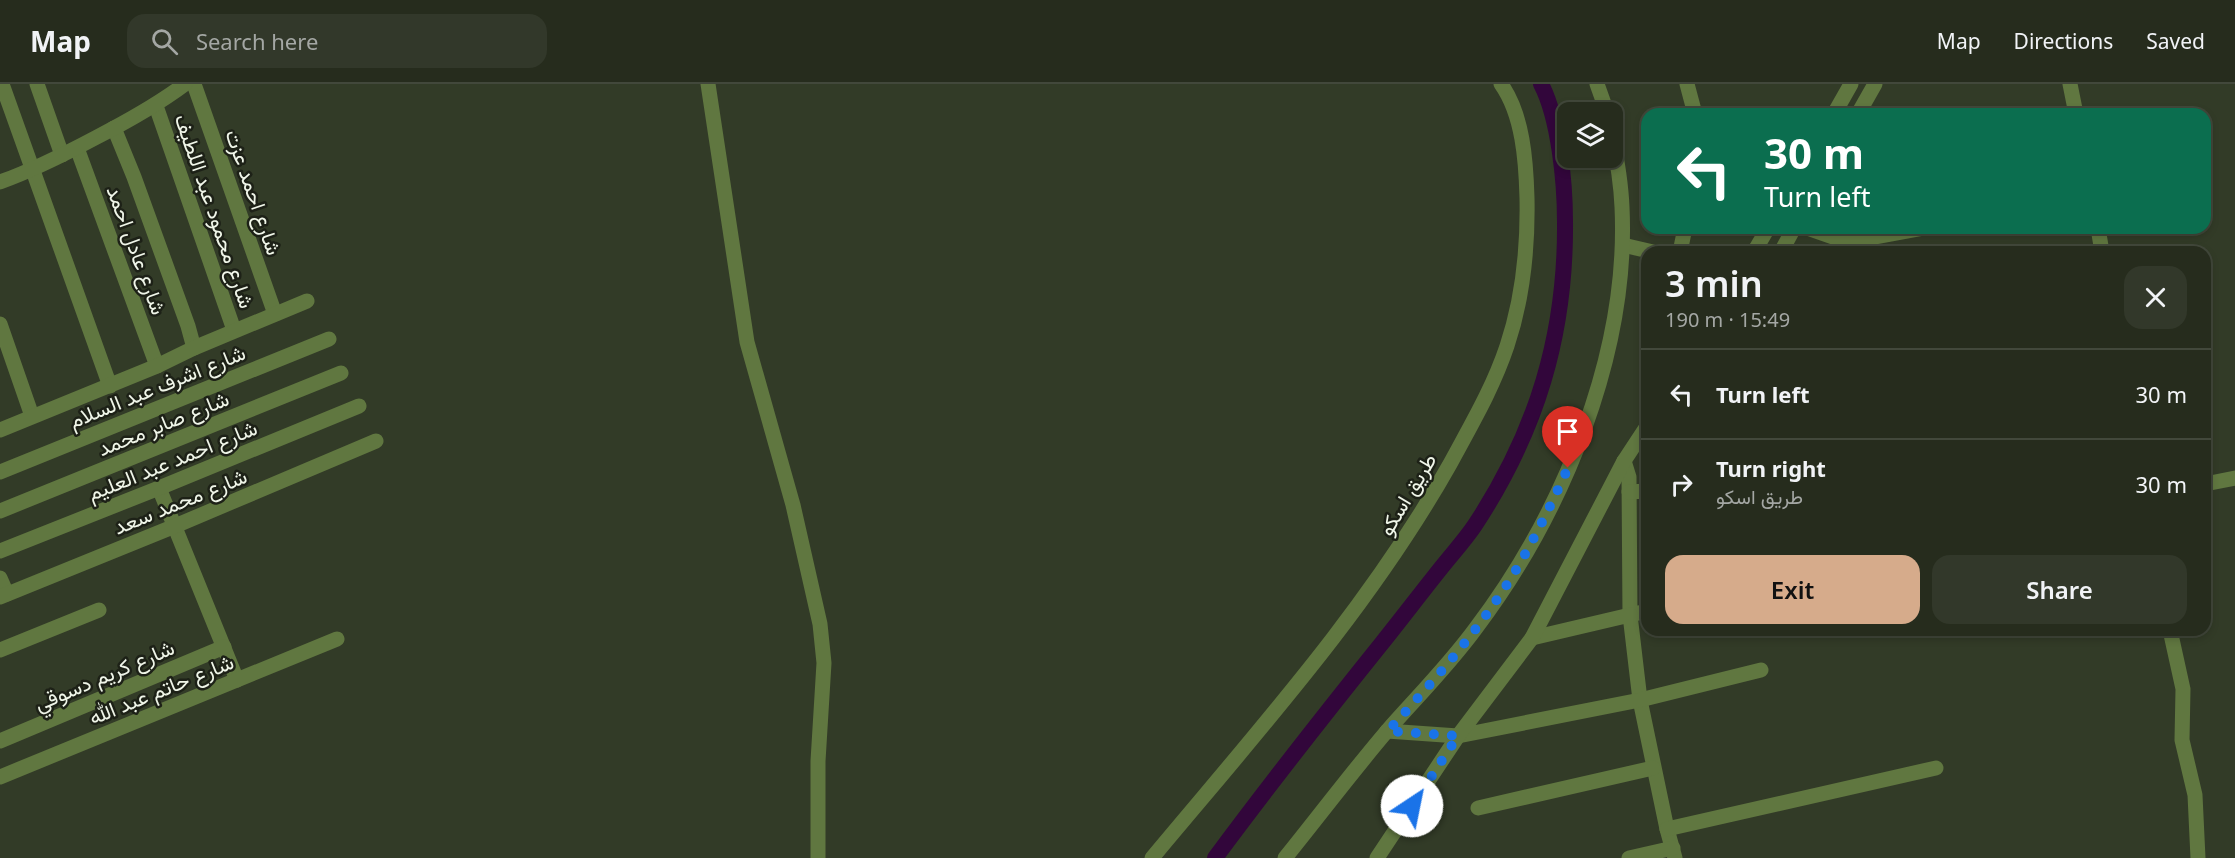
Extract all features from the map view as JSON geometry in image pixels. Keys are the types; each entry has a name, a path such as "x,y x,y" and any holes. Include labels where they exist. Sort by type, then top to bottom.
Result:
{"street":[{"path":"2,84 110,386"},
{"path":"37,84 62,155"},
{"path":"0,182 33,171 77,148 156,106 185,84"},
{"name":"شارع احمد عزت","path":"194,84 275,314"},
{"path":"708,84 747,342 793,505 820,624 824,663 818,772 819,858"},
{"name":"طريق اسكو","path":"1152,858 1365,597 1430,499 1486,398 1513,322 1521,288 1527,231 1526,174 1522,146 1512,105 1501,84"},
{"path":"1598,84 1603,102"},
{"path":"1687,84 1693,108"},
{"path":"1837,108 1850,86 1876,84"},
{"path":"1862,108 1876,84"},
{"path":"2070,84 2075,108"},
{"name":"شارع محمود عبد اللطيف","path":"156,106 234,330"},
{"path":"114,128 134,177 194,348"},
{"name":"شارع عادل احمد","path":"77,148 157,366"},
{"path":"1285,858 1388,731 1449,664 1504,590 1549,510 1572,457 1599,381 1619,291 1623,246 1619,168"},
{"path":"1824,234 1847,242 1890,234"},
{"path":"1623,246 1641,250"},
{"path":"0,430 110,386 234,330 307,301"},
{"path":"0,324 32,416"},
{"name":"شارع اشرف عبد السلام","path":"0,472 329,339"},
{"name":"شارع صابر محمد","path":"0,511 341,373"},
{"name":"شارع احمد عبد العليم","path":"0,551 358,406"},
{"path":"1377,858 1458,736 1532,638 1624,461 1641,435"},
{"name":"شارع محمد سعد","path":"3,596 376,441"},
{"path":"1624,461 1629,477 1630,615 1640,700 1653,768 1674,853 1629,858"},
{"path":"2211,483 2235,478"},
{"path":"159,488 237,680"},
{"path":"1629,492 1641,491"},
{"path":"0,578 3,596"},
{"path":"0,650 99,610"},
{"path":"1532,638 1641,612"},
{"path":"2171,636 2183,689 2182,740 2193,785 2198,858"},
{"name":"شارع حاتم عبد الله","path":"0,777 337,639"},
{"name":"شارع كريم دسوقي","path":"0,741 224,647"},
{"path":"1388,731 1458,736 1640,700 1761,670"},
{"path":"1478,808 1653,768"},
{"path":"1667,829 1936,768"}],"waterway":[{"path":"1215,858 1297,750 1471,531 1497,490 1531,417 1544,380 1553,342 1564,263 1565,206 1560,151 1552,114 1541,84"}],"route":[{"path":"1412,806 1458,736 1388,731 1449,664 1504,590 1549,510 1568,468"}]}
